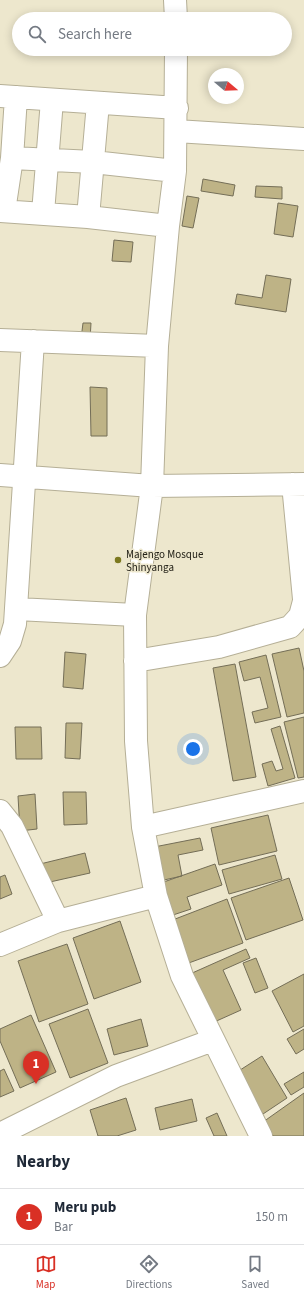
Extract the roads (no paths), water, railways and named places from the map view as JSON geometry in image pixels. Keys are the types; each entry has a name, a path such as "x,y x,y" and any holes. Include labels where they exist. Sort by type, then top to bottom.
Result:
{"street":[{"path":"176,0 176,12"},
{"path":"176,56 175,171 168,226 157,346 152,486 135,614 134,662 136,741 143,827 156,896 182,976 261,1136"},
{"path":"168,226 88,217 2,211 12,158 8,96 176,108"},
{"path":"43,214 52,100"},
{"path":"88,217 98,103"},
{"path":"176,131 304,139"},
{"path":"12,158 93,162 175,171"},
{"path":"0,340 33,340 157,346"},
{"path":"0,656 10,641 15,624 23,477 33,340"},
{"path":"0,475 152,486 299,484 304,600 300,616 290,627 219,647 134,662"},
{"path":"16,609 135,614"},
{"path":"143,827 304,791"},
{"path":"0,811 12,826 58,921"},
{"path":"0,945 58,921 156,896"},
{"path":"0,1134 116,1076 214,1040"}],"place":[{"name":"Majengo Mosque Shinyanga","path":"118,560"},
{"name":"Meru pub","path":"36,1084"}]}
